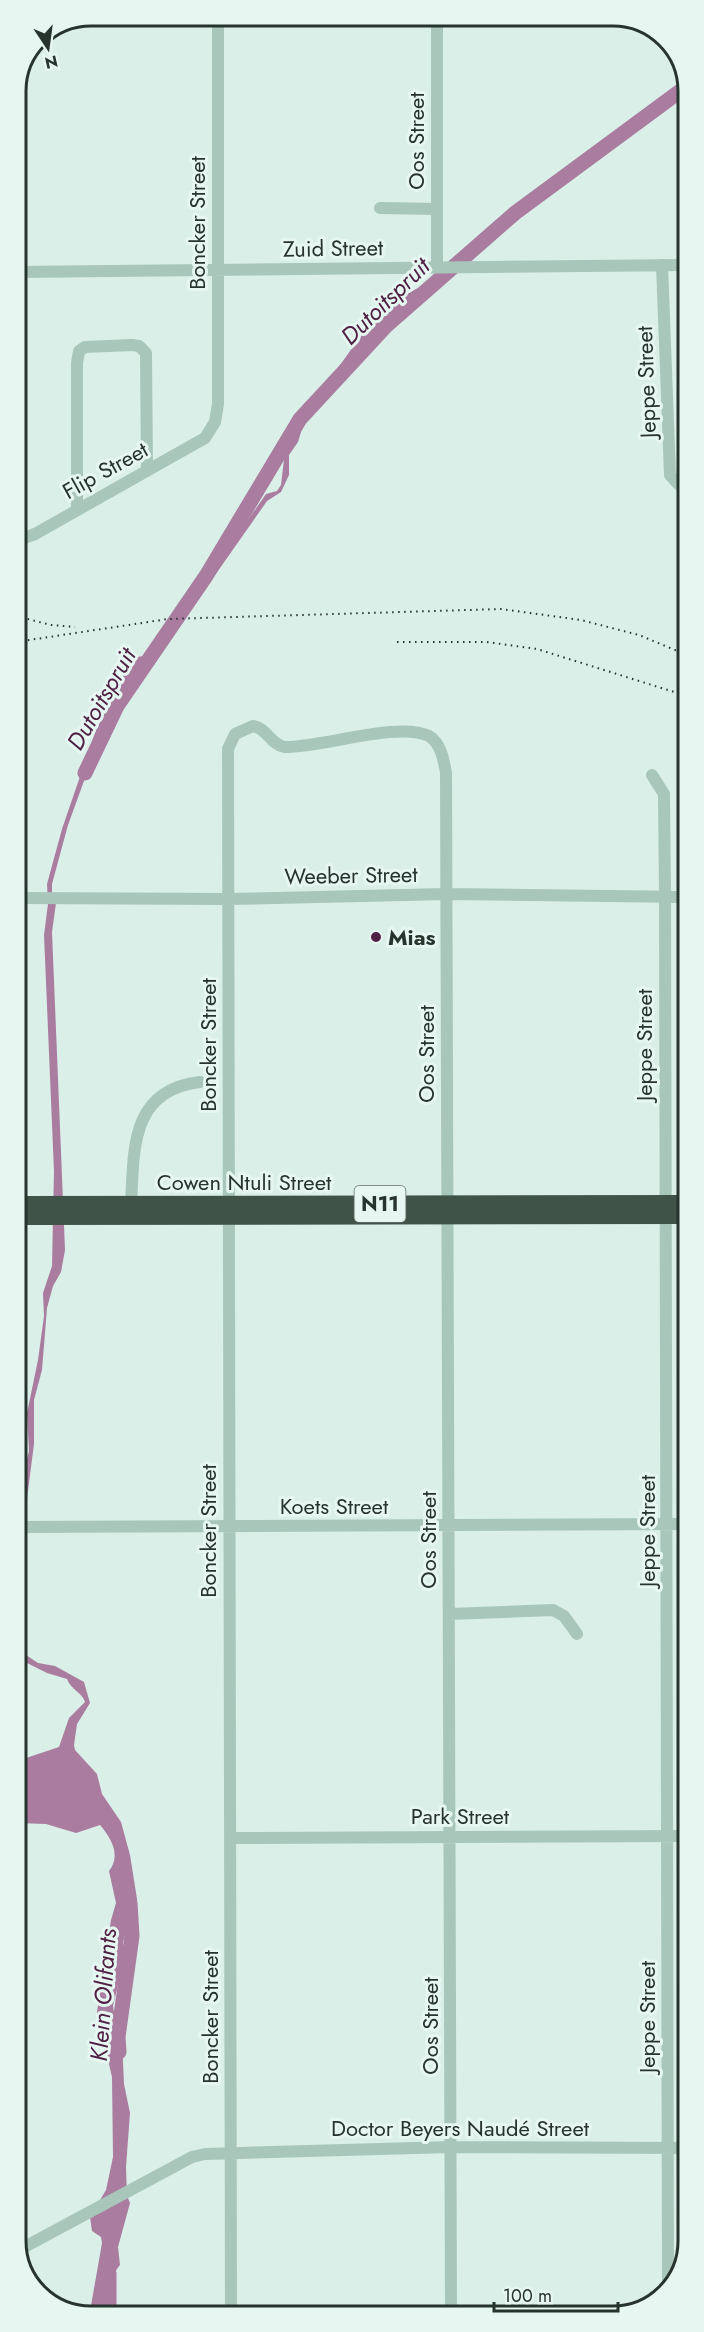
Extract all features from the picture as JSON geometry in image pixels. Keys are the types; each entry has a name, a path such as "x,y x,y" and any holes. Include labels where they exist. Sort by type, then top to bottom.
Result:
{"highway":[{"name":"Cowen Ntuli Street","path":"72,1211 131,1204 229,1211"},
{"name":"Cowen Ntuli Street","path":"26,1206 72,1211 665,1210 678,1213"},
{"name":"Cowen Ntuli Street","path":"665,1210 678,1206"},
{"name":"Cowen Ntuli Street","path":"26,1215 53,1210"}],"street":[{"name":"Boncker Street","path":"212,430 218,404 218,26"},
{"name":"Oos Street","path":"437,26 437,267"},
{"path":"380,208 437,209"},
{"name":"Jeppe Street","path":"662,265 670,475 678,484"},
{"name":"Zuid Street","path":"26,272 678,265"},
{"path":"77,510 77,363 80,351 84,347 132,345 139,346 146,353 147,471"},
{"name":"Flip Street","path":"26,537 205,438 212,430"},
{"name":"Oos Street","path":"228,746 240,730 253,726 262,729 276,745 284,747 362,736 417,733 429,736 436,743 444,764 447,894 451,2306"},
{"name":"Boncker Street","path":"228,746 231,2306"},
{"name":"Jeppe Street","path":"652,775 664,794 668,1525 668,2277"},
{"name":"Weeber Street","path":"26,898 229,899 447,894 678,897"},
{"path":"131,1204 134,1148 139,1128 164,1093 200,1082"},
{"name":"Koets Street","path":"26,1527 678,1524"},
{"path":"449,1614 553,1611 564,1616 577,1634"},
{"name":"Park Street","path":"231,1838 678,1836"},
{"name":"Doctor Beyers Naudé Street","path":"26,2247 192,2157 231,2152 451,2147 678,2148"}],"water":[{"path":"441,272 449,274 445,283 434,292 407,301 386,320 309,405 298,442 289,455 289,475 281,492 267,501 213,578 204,572 236,537 266,494 277,491 281,485 285,451 295,438 296,417 304,404 333,375 360,337 398,299 434,279"},
{"path":"145,656 116,693 68,825 52,884 56,903 52,932 65,1250 61,1272 53,1286 47,1308 42,1370 34,1400 34,1444 26,1506 26,1463 29,1451 27,1413 44,1316 43,1293 52,1266 54,1171 44,935 48,904 47,884 62,829 102,718 107,695 131,667 136,657"},
{"path":"26,1655 38,1663 55,1666 84,1682 90,1703 77,1724 75,1750 97,1774 102,1794 121,1822 130,1855 137,1899 134,1920 127,1926 123,1943 123,1964 113,2006 117,2030 122,2040 124,2084 130,2113 126,2167 127,2196 130,2203 118,2247 120,2265 108,2290 105,2306 91,2306 102,2243 101,2237 92,2231 90,2217 106,2190 113,2157 112,2077 97,2012 111,1920 116,1903 109,1871 115,1854 108,1836 100,1825 76,1833 46,1824 26,1823 26,1758 59,1747 69,1718 85,1702 67,1679 47,1673 26,1662"}],"waterway":[{"name":"Dutoitspruit","path":"85,773 117,706 206,576 300,419 387,325 515,213 678,93"},
{"name":"Klein Olifants","path":"119,2052 118,2037 132,1936 130,1903"},
{"name":"Klein Olifants","path":"109,2273 109,2306"}],"railway":[{"path":"26,640 168,619 501,609 581,620 639,635 678,651"},
{"path":"26,619 51,625 75,627"},
{"path":"397,642 487,642 537,649 678,693"}],"place":[{"name":"Mias","path":"376,937"}]}
